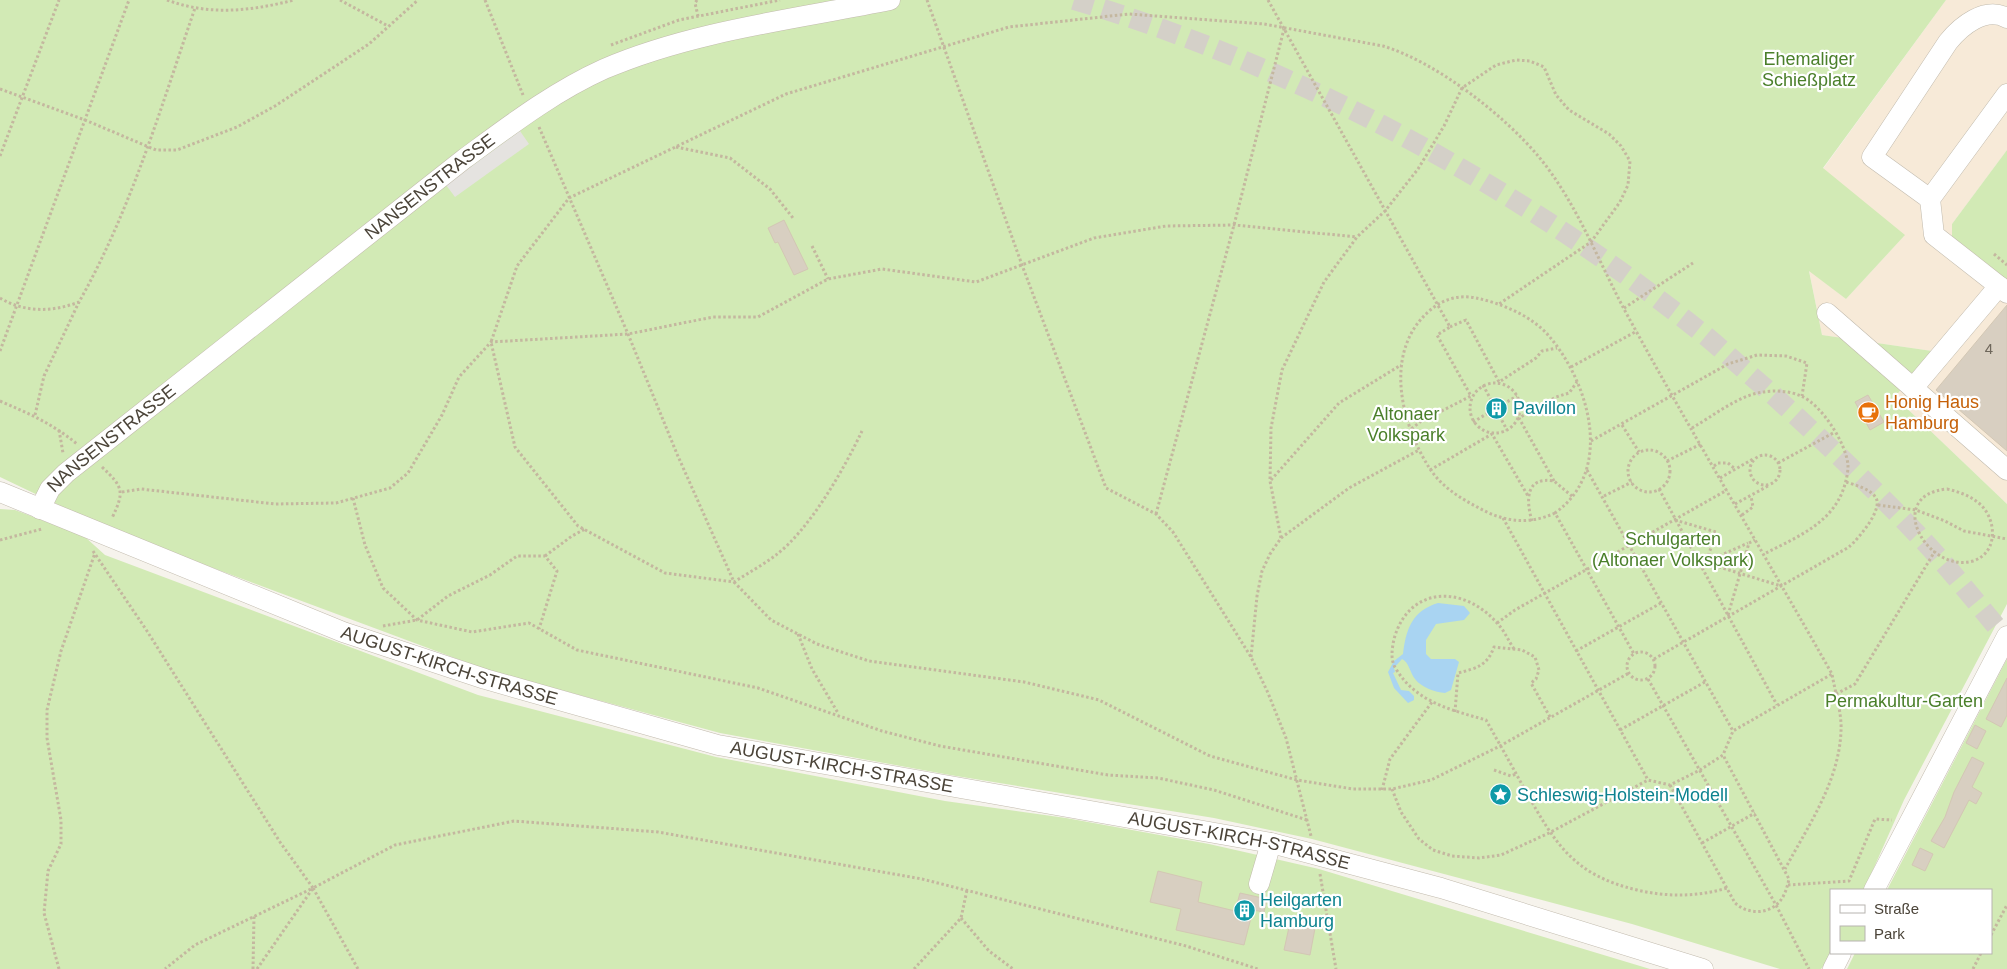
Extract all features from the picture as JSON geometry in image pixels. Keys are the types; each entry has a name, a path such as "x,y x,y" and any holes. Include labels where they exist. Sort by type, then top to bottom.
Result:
{"street":[{"name":"NANSENSTRASSE","path":"40,509 50,489 66,473 464,159 531,109 604,70 688,40 890,0"},
{"path":"1930,199 1872,157 1948,42 1961,26 1975,19 1990,15 2007,18"},
{"path":"1913,388 2003,289 1934,235 1930,199 2007,94"},
{"path":"1827,313 2007,470"},
{"name":"AUGUST-KIRCH-STRASSE","path":"0,492 40,509 99,544 343,632 484,679 718,745 1272,843 1441,888 1703,969"},
{"path":"1875,889 2007,636"},
{"path":"1260,884 1272,843"},
{"path":"1833,969 1840,954"}],"path":[{"path":"0,156 21,96 60,0"},
{"path":"0,351 129,0"},
{"path":"167,0 195,8 220,11 246,10 294,0"},
{"path":"340,0 388,26"},
{"path":"0,89 85,120 156,150 177,150 237,127 275,106 369,44 418,0"},
{"path":"485,0 520,89 553,156 677,454 734,582 771,620 817,644 869,660 1024,682 1099,700 1210,756 1297,780 1334,787 1382,790 1431,780 1500,746 1629,673"},
{"path":"697,0 695,3 698,16"},
{"path":"927,0 1022,265 1106,488 1156,514 1173,532 1251,657 1286,738 1297,780"},
{"path":"1268,0 1450,327"},
{"path":"35,415 44,376 79,302 103,259 147,146 195,8"},
{"path":"122,492 141,489 275,504 336,503 390,488 408,473 442,415 459,376 490,342 517,266 569,198 786,94 1009,27 1129,14 1264,24 1382,46 1425,63 1462,88 1505,122 1539,157 1591,242 1624,308 1832,674 1841,730 1838,753 1830,783 1818,810 1785,869"},
{"path":"1156,514 1234,225 1284,28"},
{"path":"1281,538 1270,481 1271,428 1282,370 1324,282 1357,237 1385,211 1418,169 1444,126 1462,88 1496,66 1516,60 1530,61 1544,67 1556,95 1569,110 1609,134 1621,146 1630,161 1628,185 1620,202 1591,242 1499,304"},
{"path":"676,147 730,158 770,189 793,218"},
{"path":"490,342 628,334 713,317 758,317 828,279 882,269 976,282 1094,238 1166,226 1234,225 1357,237"},
{"path":"812,246 828,279"},
{"path":"1994,254 2007,265"},
{"path":"1624,308 1693,263"},
{"path":"1471,297 1499,304 1533,322 1548,335 1570,367 1585,400 1591,441 1587,469 1573,497 1555,514 1532,521 1503,518 1463,500 1442,484 1430,470 1419,450 1411,429 1402,393 1402,364 1411,334 1424,316 1437,304 1454,298 1471,297"},
{"path":"0,298 17,306 43,310 62,308 79,302"},
{"path":"1532,521 1528,496 1492,434 1478,428 1473,422 1470,413 1471,396 1437,335 1450,327 1466,320 1499,382 1512,390 1517,396 1519,418 1554,481 1573,497"},
{"path":"1570,367 1637,331"},
{"path":"490,342 515,447 578,526 665,573 734,582 778,554 813,515 851,454 862,431"},
{"path":"1411,429 1420,422 1471,396 1483,385 1499,382 1536,358 1542,351 1557,348"},
{"path":"1591,441 1728,364 1757,355 1786,356 1807,363 1802,396"},
{"path":"1270,481 1288,458 1339,403 1402,364"},
{"path":"1430,470 1492,434 1507,430 1519,418 1556,397 1569,393 1577,382"},
{"path":"1483,385 1507,430"},
{"path":"1692,428 1735,403 1761,392 1778,391 1802,396 1819,409 1835,432 1846,452 1848,467 1846,482 1840,498 1828,515 1812,528 1764,554"},
{"path":"1473,422 1517,396"},
{"path":"0,401 35,415 59,429 78,445"},
{"path":"1622,425 1639,452"},
{"path":"59,429 63,458"},
{"path":"1778,463 1835,432"},
{"path":"1667,460 1701,444"},
{"path":"1251,657 1257,596 1262,571 1270,554 1281,538 1348,488 1419,450"},
{"path":"1656,451 1667,460 1670,474 1667,481 1659,489 1642,490 1632,482 1629,467 1639,452 1656,451"},
{"path":"1720,478 1756,458 1769,455 1778,463 1780,467 1779,477 1771,484 1735,504"},
{"path":"1756,458 1750,466 1751,477 1758,484 1771,484"},
{"path":"1714,466 1718,463 1728,463 1735,469"},
{"path":"60,969 44,913 48,871 61,844 61,820 48,738 47,710 61,651 99,544 120,502 122,492 118,482 101,466"},
{"path":"1587,469 1604,496 1629,546 1733,731"},
{"path":"1528,496 1538,483 1554,481"},
{"path":"1604,496 1632,482"},
{"path":"1654,659 1849,547 1868,525 1878,505 1877,498 1871,492 1846,482"},
{"path":"1659,489 1674,520 1777,705"},
{"path":"1497,623 1544,594 1728,490"},
{"path":"1937,490 1956,491 1968,495 1984,509 1991,522 1993,536 1991,547 1981,558 1970,562 1956,561 1934,551 1924,543 1919,534 1914,516 1922,499 1928,493 1937,490"},
{"path":"1742,515 1753,507 1750,496"},
{"path":"353,498 365,545 383,588 417,620"},
{"path":"1878,505 1916,510 1945,521 1964,531 2007,539"},
{"path":"1555,514 1634,654"},
{"path":"1503,518 1648,780"},
{"path":"1674,520 1716,532 1706,562"},
{"path":"0,540 41,529 48,530"},
{"path":"417,620 448,596 490,575 517,556 545,556 585,529"},
{"path":"1700,566 1755,540"},
{"path":"1728,616 1749,543"},
{"path":"88,547 99,544"},
{"path":"99,544 275,834 313,888 358,969"},
{"path":"1836,694 1856,684 1934,551"},
{"path":"539,629 557,571 545,556"},
{"path":"1706,562 1782,586"},
{"path":"1514,649 1497,623 1466,600 1443,596 1430,597 1416,604 1402,621 1392,650 1395,667 1418,694 1455,712 1486,720 1549,833 1578,864 1596,877 1617,886 1667,895 1710,893 1727,888"},
{"path":"1576,651 1661,603"},
{"path":"380,626 417,620 472,632 529,624 577,650 758,688 838,714 882,731 940,746 1108,775 1158,778 1214,790 1307,820"},
{"path":"798,634 812,669 838,714"},
{"path":"1455,712 1458,673 1481,668 1490,658 1494,647 1528,651 1537,659 1539,670 1536,679 1531,683 1550,717"},
{"path":"1634,654 1645,653 1654,659"},
{"path":"1634,654 1628,663 1629,673 1638,680 1648,679 1655,670 1654,659"},
{"path":"1392,789 1401,812 1419,839 1433,850 1452,856 1479,858 1501,855 1549,833 1648,780 1670,785 1700,770 1723,755 1733,731 1832,674"},
{"path":"1648,679 1776,905 1809,969"},
{"path":"1620,730 1705,682"},
{"path":"1382,790 1390,759 1432,702"},
{"path":"1670,785 1735,903 1742,910 1756,912 1776,905 1787,891 1789,879 1723,755"},
{"path":"1494,770 1511,776 1516,774"},
{"path":"1702,843 1755,813"},
{"path":"1788,885 1850,881 1875,819 1899,820"},
{"path":"165,969 195,945 313,888 395,845 514,821 658,832 835,862 967,890 1186,946 1258,969"},
{"path":"255,969 313,888"},
{"path":"914,969 961,918 967,890"},
{"path":"1992,933 2007,905"},
{"path":"254,915 255,969"},
{"path":"961,918 989,951 1013,969"},
{"path":"1973,969 1981,954"}],"shaded area":[{"path":"1946,0 2007,0 2007,150 1952,224 2007,280 2007,504 1895,397 1932,351 1822,335 1809,270 1846,299 1904,236 1823,169"},
{"path":"520,131 529,144 455,197 446,185"}],"green space":[{"name":"Altonaer Volkspark","path":"0,0 1946,0 1823,168 1905,235 1846,299 1809,271 1822,335 1932,351 1895,397 2007,504 2007,604 1904,800 1864,889 1830,889 1830,954 1832,955 1821,969 1780,969 1632,924 1312,839 1214,818 950,775 720,733 487,670 111,530 0,477"},
{"path":"2007,150 2007,280 1952,237 1952,224"},
{"path":"0,509 15,510 84,536 105,555 478,695 716,757 945,801 1066,818 1209,844 1319,869 1650,969 0,969"},
{"path":"2007,659 2007,969 1847,969 1854,954 1992,954 1992,889 1888,889"}],"water":[{"path":"1438,603 1464,606 1470,613 1464,620 1436,624 1426,640 1426,654 1431,659 1455,659 1459,662 1451,690 1445,693 1421,685 1402,659 1394,668 1395,672 1393,673 1401,690 1409,691 1414,696 1414,700 1408,703 1394,688 1388,672 1394,661 1403,654 1406,637 1416,616 1429,606"}],"building":[{"path":"784,220 808,269 794,275 778,242 775,243 768,228"},
{"path":"2007,305 2007,451 1936,390"},
{"name":"Honig Haus Hamburg","path":"1868,395 1884,422 1870,430 1855,402"},
{"name":"Pavillon","path":"1494,400 1500,400 1505,405 1503,414 1494,416 1489,411 1489,405"},
{"path":"2007,678 2007,715 2001,727 1986,719"},
{"path":"1975,725 1986,731 1977,749 1966,743"},
{"path":"1972,757 1984,763 1972,787 1982,793 1976,804 1969,800 1944,848 1931,841 1945,817 1954,792"},
{"path":"1920,848 1933,854 1925,871 1912,865"},
{"path":"1158,871 1202,882 1198,902 1235,911 1240,893 1267,899 1264,912 1253,910 1244,945 1176,930 1181,909 1150,902"},
{"path":"1291,918 1316,923 1310,955 1284,950"}],"tunnel":[{"path":"1074,0 1158,28 1242,60 1324,96 1404,136 1558,228 1631,279 1702,333 1783,404 1861,477 1917,534 1952,572 2007,639"}],"place":[{"name":"Pavillon","path":"1497,408"},
{"name":"Honig Haus Hamburg","path":"1869,412"},
{"name":"Schleswig-Holstein-Modell","path":"1501,795"},
{"name":"Heilgarten Hamburg","path":"1244,910"}],"park label":[{"name":"Ehemaliger Schießplatz","path":"1809,69"},
{"name":"Schulgarten (Altonaer Volkspark)","path":"1673,549"},
{"name":"Permakultur-Garten","path":"1904,701"}]}
